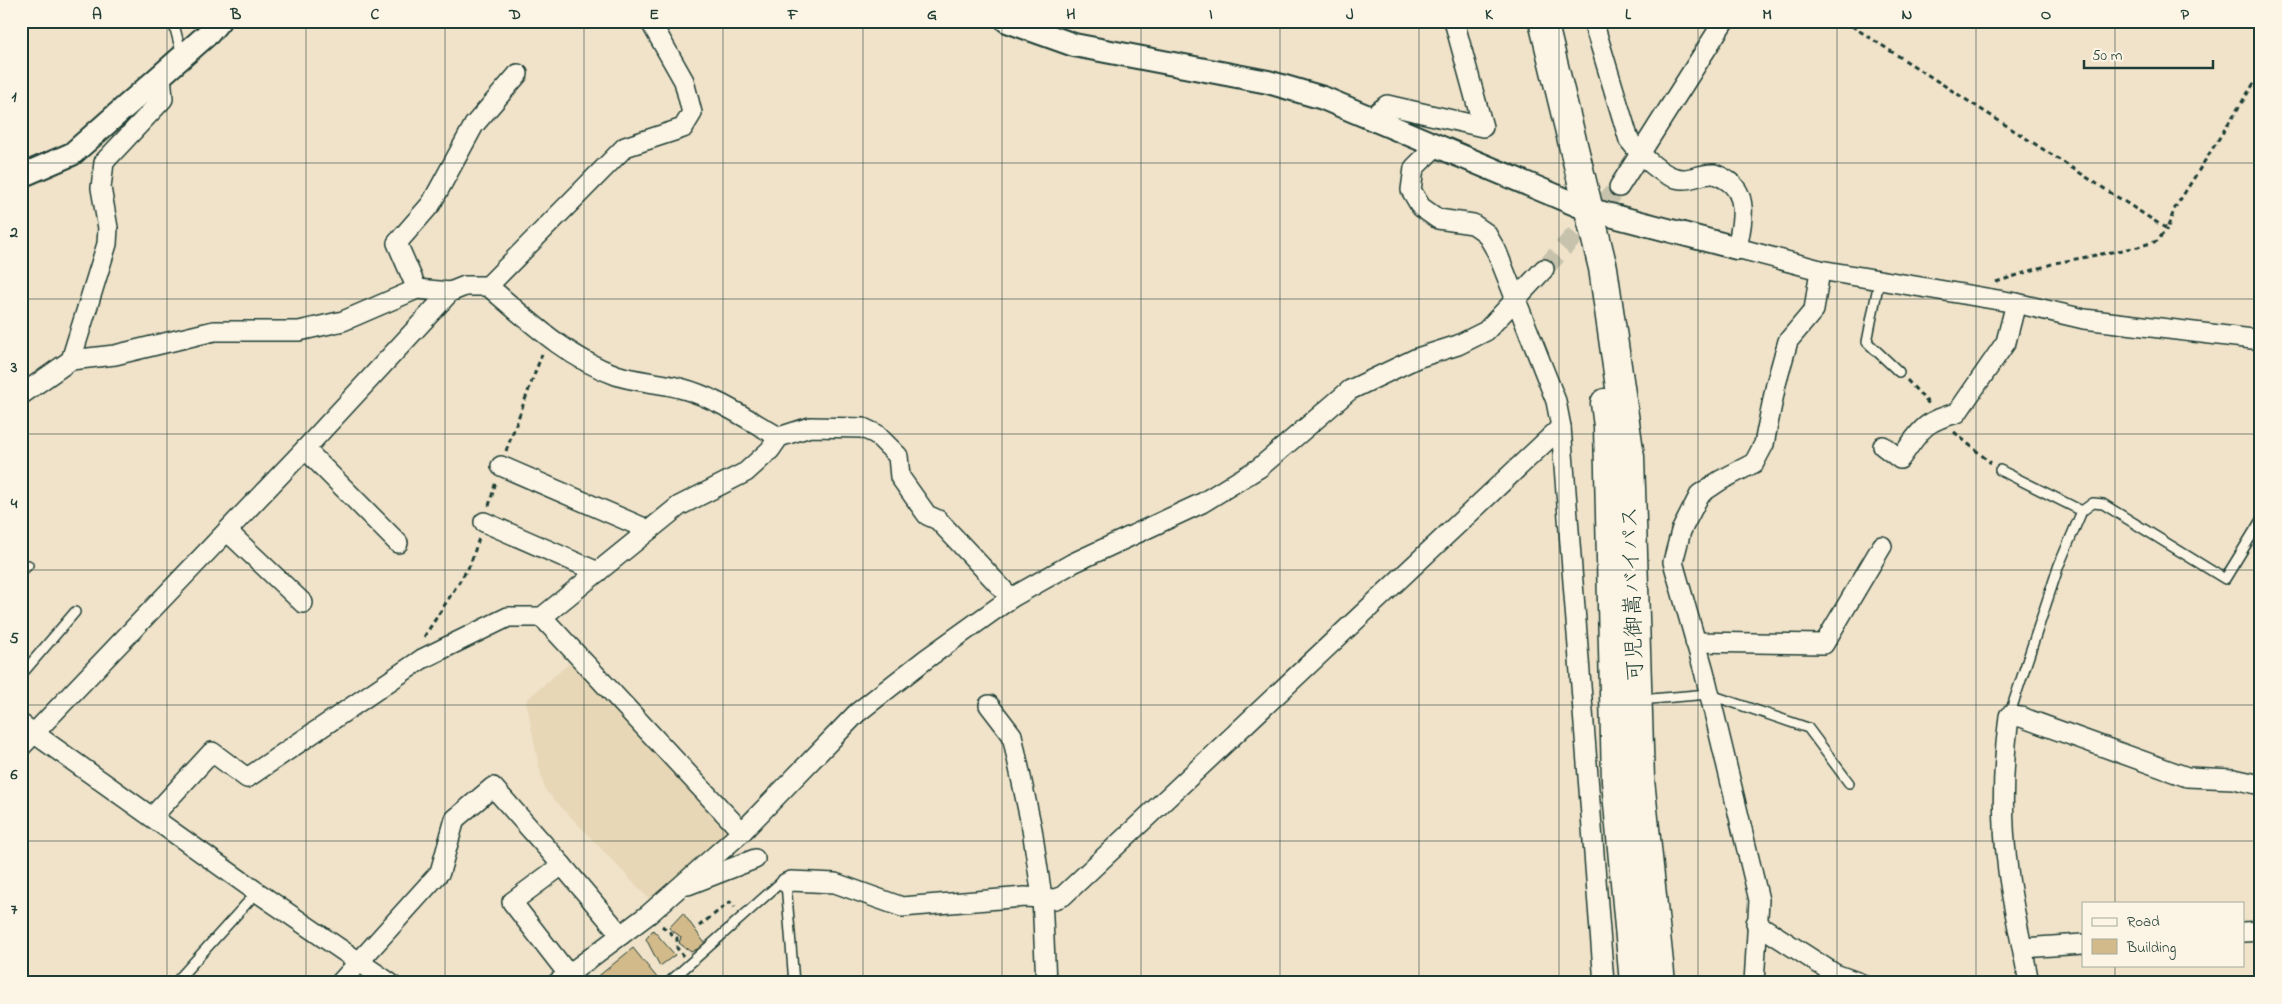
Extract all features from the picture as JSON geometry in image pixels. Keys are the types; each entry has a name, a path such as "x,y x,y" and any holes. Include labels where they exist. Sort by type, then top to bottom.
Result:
{"highway":[{"name":"可児御嵩バイパス","path":"1543,21 1587,209 1603,268 1630,457 1640,780 1660,983"},
{"name":"可児御嵩バイパス","path":"1587,209 1588,270 1608,426 1616,781 1634,983"}],"street":[{"path":"21,176 72,154 209,33 219,21"},
{"path":"488,286 625,147 684,128 692,113 684,81 650,21"},
{"path":"1007,21 1074,45 1268,82 1324,98 1587,209 1820,270 2016,303 2084,319 2261,340"},
{"path":"1375,118 1378,112 1388,105 1484,127 1454,21"},
{"path":"1593,21 1629,140 1640,154 1670,176 1684,180 1702,174 1716,174 1733,184 1741,197 1743,219 1737,248"},
{"path":"1619,188 1724,21"},
{"path":"71,360 107,244 108,228 101,188 104,162 162,99 161,74"},
{"path":"418,289 397,243 432,204 474,125 518,74"},
{"path":"1437,145 1414,168 1411,190 1420,208 1438,219 1473,224 1486,233 1497,252 1556,401 1561,428 1604,983"},
{"path":"562,865 512,902 562,978 649,914 742,832 857,713 926,659 1012,598 1073,563 1202,503 1259,468 1350,390 1417,358 1458,345 1486,331 1544,269"},
{"path":"1754,983 1756,924 1759,900 1695,642 1673,562 1681,531 1700,494 1721,480 1754,463 1764,444 1776,384 1788,341 1814,310 1820,270"},
{"path":"21,747 28,729 227,531 450,292 465,286 488,286 548,337 585,361 617,376 680,388 708,398 779,437"},
{"path":"21,396 71,360 115,355 214,332 299,331 343,321 418,289 450,292"},
{"path":"1883,446 1900,459 1925,424 1957,413 2006,342 2016,303"},
{"path":"153,816 212,752 247,778 422,660 508,617 542,617 679,506 746,472 770,450 779,437 810,427 863,428 876,434 898,456 900,477 927,515 938,520 1012,598"},
{"path":"786,882 791,880 834,883 902,907 1025,897 1055,899 1063,896 1561,428"},
{"path":"305,449 398,543"},
{"path":"501,466 649,530"},
{"path":"484,522 598,572"},
{"path":"227,531 303,603"},
{"path":"1695,642 1824,644 1882,546"},
{"path":"542,617 742,832"},
{"path":"990,705 1012,735 1032,829 1042,897 1046,983"},
{"path":"2029,983 2007,863 2003,816 2009,716 2021,717 2187,777 2234,779 2261,785"},
{"path":"28,729 153,816 257,892 390,983"},
{"path":"340,983 440,872 455,819 493,787 621,935"},
{"path":"676,890 755,859"},
{"path":"1756,924 1835,974 1860,983"},
{"path":"2244,932 2261,930"},
{"path":"2023,948 2082,944"}],"lane":[{"path":"173,21 182,56"},
{"path":"1879,281 1867,342 1899,372"},
{"path":"2000,470 2082,511"},
{"path":"2009,716 2059,565 2082,511 2093,503 2103,504 2225,580 2261,520"},
{"path":"21,572 28,565"},
{"path":"21,675 75,612"},
{"path":"1638,700 1708,694 1808,728 1849,783"},
{"path":"668,983 779,884 786,882 794,983"},
{"path":"175,983 257,892"}],"path":[{"path":"1844,21 2167,228"},
{"path":"1972,296 1980,286 2055,264 2138,248 2157,241 2167,228 2175,208 2261,72"},
{"path":"699,926 730,902 744,917"},
{"path":"649,914 677,938 677,948 692,962"}],"shaded area":[{"path":"571,662 727,832 651,901 545,790 526,700"}],"building":[{"path":"683,913 706,945 691,952 679,943 681,937 669,928"},
{"path":"653,930 675,955 660,966 646,939"},
{"path":"633,948 658,979 654,983 590,983"}],"tunnel":[{"path":"1544,269 1619,187"}]}
